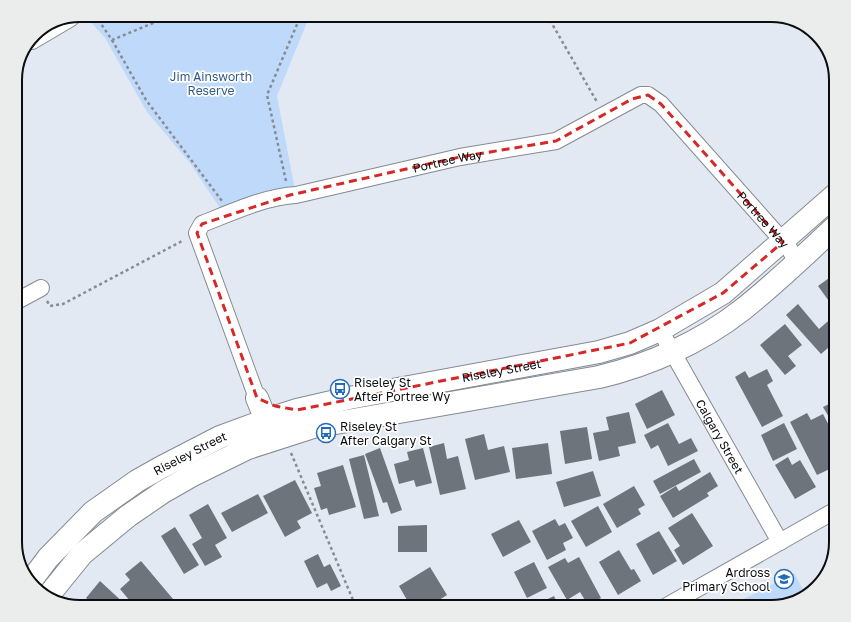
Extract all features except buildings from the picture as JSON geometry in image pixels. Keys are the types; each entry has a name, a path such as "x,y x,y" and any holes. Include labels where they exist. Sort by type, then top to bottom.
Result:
{"highway":[{"name":"Riseley Street","path":"34,577 48,558 93,512 137,481 206,444 278,437 297,410 349,398 610,350 630,344 660,330 723,293 829,200"},
{"name":"Riseley Street","path":"51,592 82,554 128,516 163,492 211,465 248,448 278,437 313,427 622,372 672,352 704,336 741,311 797,263 829,233"},
{"path":"257,398 264,403 297,410"},
{"path":"257,398 278,437"}],"street":[{"name":"Portree Way","path":"197,232 202,224 262,202 460,157 556,141 641,95 648,94 661,104 789,248 797,263"},
{"path":"197,232 257,398"},
{"path":"22,298 41,288"},
{"name":"Calgary Street","path":"660,330 780,542"},
{"path":"677,600 829,514"}],"path":[{"path":"100,22 112,40 146,100 230,213"},
{"path":"112,40 156,22"},
{"path":"290,195 267,95 298,22"},
{"path":"551,22 604,115"},
{"path":"41,288 50,306 63,304 197,232"},
{"path":"278,437 353,600"}],"highlighted area":[{"path":"648,95 661,104 783,242 723,293 630,343 297,410 275,406 257,398 197,233 202,224 290,195 460,157 556,141 632,99"}],"green space":[{"name":"Jim Ainsworth Reserve","path":"91,22 307,22 277,96 296,195 222,211 190,163 147,112 105,38"},
{"path":"794,573 803,590 797,594 782,599 742,600"}],"place":[{"name":"Riseley St After Portree Wy","path":"340,389"},
{"name":"Riseley St After Calgary St","path":"326,433"},
{"name":"Ardross Primary School","path":"784,579"}]}
